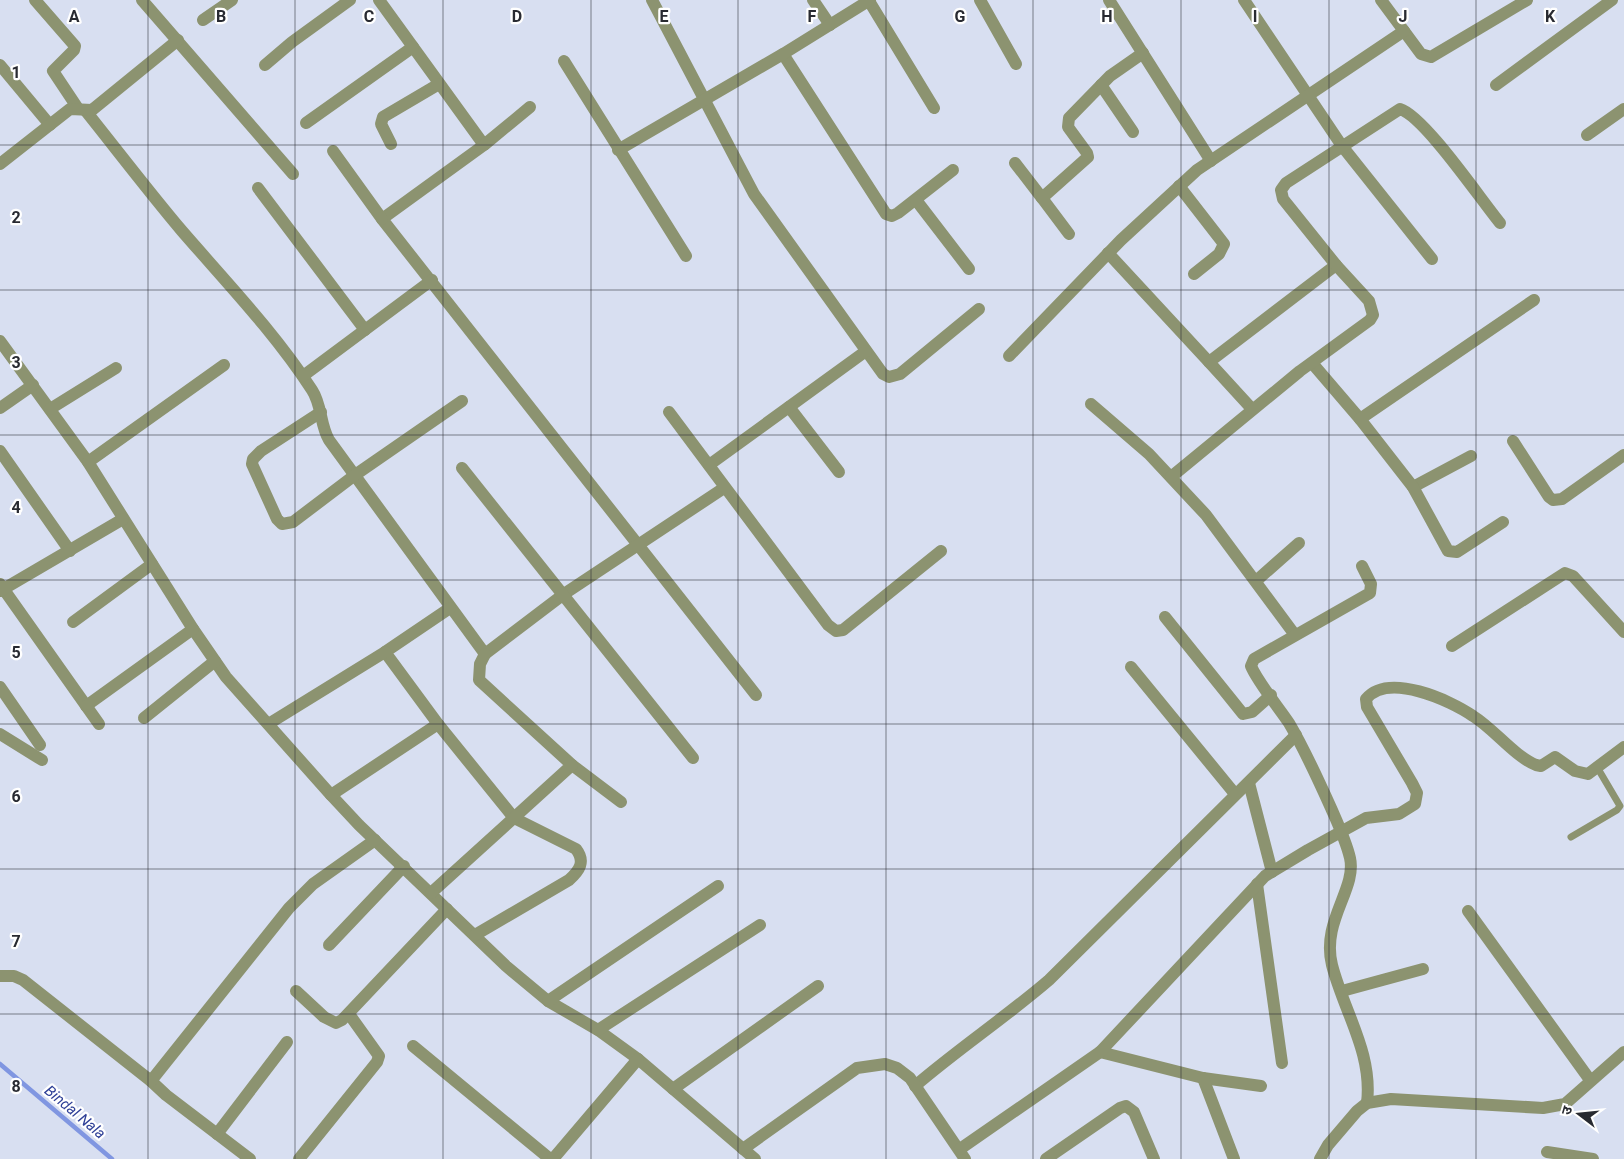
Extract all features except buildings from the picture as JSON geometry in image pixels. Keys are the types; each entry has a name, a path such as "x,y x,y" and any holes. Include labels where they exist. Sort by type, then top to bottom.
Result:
{"street":[{"path":"35,0 75,46 53,71 81,109 277,342 303,376 314,393 321,412 324,433 450,608 486,654"},
{"path":"142,0 293,174"},
{"path":"203,20 232,0"},
{"path":"265,65 292,42 350,0"},
{"path":"379,0 484,145"},
{"path":"652,0 704,100 767,214 883,374 889,377 896,376 979,309"},
{"path":"813,0 830,25"},
{"path":"618,150 783,54 870,0 934,108"},
{"path":"980,0 1016,64"},
{"path":"1109,0 1211,161"},
{"path":"1244,0 1342,146 1432,258"},
{"path":"1381,0 1421,54 1432,57 1527,0"},
{"path":"1496,85 1612,0"},
{"path":"1009,356 1108,253 1180,186 1211,161 1404,31"},
{"path":"3,158 70,109 92,110 178,40"},
{"path":"306,123 413,47"},
{"path":"1042,198 1088,157 1088,153 1068,127 1069,118 1120,68 1143,52"},
{"path":"783,54 886,214 892,216 898,213 953,170"},
{"path":"564,61 686,256"},
{"path":"0,65 50,125"},
{"path":"391,144 381,124 383,117 439,84"},
{"path":"1101,85 1133,132"},
{"path":"382,219 484,145 530,107"},
{"path":"1171,477 1252,409 1370,320 1373,315 1369,300 1336,265 1281,195 1282,187 1286,183 1397,110 1403,109 1428,132 1500,223"},
{"path":"1587,136 1624,109"},
{"path":"333,151 382,219 432,280 636,545 756,695"},
{"path":"1015,164 1069,234"},
{"path":"1180,186 1224,244 1218,254 1194,274"},
{"path":"258,188 365,330"},
{"path":"916,200 969,269"},
{"path":"1108,253 1252,409"},
{"path":"1209,362 1336,265"},
{"path":"303,376 432,280"},
{"path":"1360,419 1534,300"},
{"path":"0,340 88,462 215,662 245,699 270,723 331,795 506,966 548,1002 598,1030 638,1059 755,1159"},
{"path":"708,466 866,352"},
{"path":"1312,363 1360,419 1413,488 1450,553 1457,552 1503,522"},
{"path":"88,462 224,365"},
{"path":"50,409 116,368"},
{"path":"0,408 33,385"},
{"path":"321,412 261,451 253,459 252,464 277,519 282,524 293,522 354,476 462,401"},
{"path":"1091,404 1134,440 1206,515 1295,635"},
{"path":"789,407 839,472"},
{"path":"669,412 828,626 836,631 843,630 941,551"},
{"path":"1513,441 1549,497 1554,500 1562,499 1624,455"},
{"path":"0,451 70,551"},
{"path":"1413,488 1471,456"},
{"path":"462,468 693,758"},
{"path":"621,802 572,765 479,680 480,664 486,654 564,594 724,488"},
{"path":"98,724 1,588 70,551 123,519"},
{"path":"1256,581 1299,543"},
{"path":"73,622 152,564"},
{"path":"1362,566 1371,584 1370,593 1254,659 1252,668 1296,735 1341,831 1350,857 1350,868 1333,921 1329,945 1332,966 1364,1054 1368,1080 1367,1103"},
{"path":"1452,646 1565,572 1573,576 1624,632"},
{"path":"270,723 385,652 450,608"},
{"path":"1165,617 1243,714 1252,712 1271,696"},
{"path":"86,706 193,629"},
{"path":"385,652 438,724 514,818 576,848 581,855 579,871 569,880 474,935"},
{"path":"144,718 215,662"},
{"path":"1131,667 1236,794"},
{"path":"0,687 40,745"},
{"path":"743,1149 857,1068 886,1064 897,1068 910,1078 962,1154 1100,1052 1257,884 1272,872 1370,816 1399,814 1410,808 1418,800 1412,783 1367,707 1366,699 1370,695 1384,689 1417,691 1472,715 1536,765 1541,766 1551,757 1555,756 1580,774 1588,774 1624,747"},
{"path":"331,795 438,724"},
{"path":"0,734 42,760"},
{"path":"915,1086 951,1055 1016,1008 1049,980 1296,735"},
{"path":"431,894 572,765"},
{"path":"1249,783 1272,872"},
{"path":"151,1081 289,908 313,884 375,840"},
{"path":"328,945 404,866"},
{"path":"1257,884 1282,1063"},
{"path":"548,1002 718,886"},
{"path":"296,991 331,1021 336,1023 349,1014 447,909"},
{"path":"1468,911 1590,1080"},
{"path":"598,1030 760,925"},
{"path":"1342,991 1423,969"},
{"path":"0,976 14,976 23,980 151,1081 166,1096 250,1159"},
{"path":"673,1089 818,986"},
{"path":"299,1159 377,1062 379,1056 375,1049 349,1014"},
{"path":"217,1134 287,1042"},
{"path":"412,1046 552,1159 638,1059"},
{"path":"1100,1052 1203,1078 1261,1086"},
{"path":"1320,1159 1346,1122 1367,1103 1391,1099 1553,1108 1571,1100 1590,1080 1624,1052"},
{"path":"1203,1078 1234,1159"},
{"path":"1046,1159 1126,1106 1134,1112 1154,1159"},
{"path":"1547,1152 1593,1159"}],"lane":[{"path":"1571,837 1617,810 1620,806 1620,802 1597,767"}],"waterway":[{"name":"Bindal Nala","path":"0,1064 112,1159"}]}
